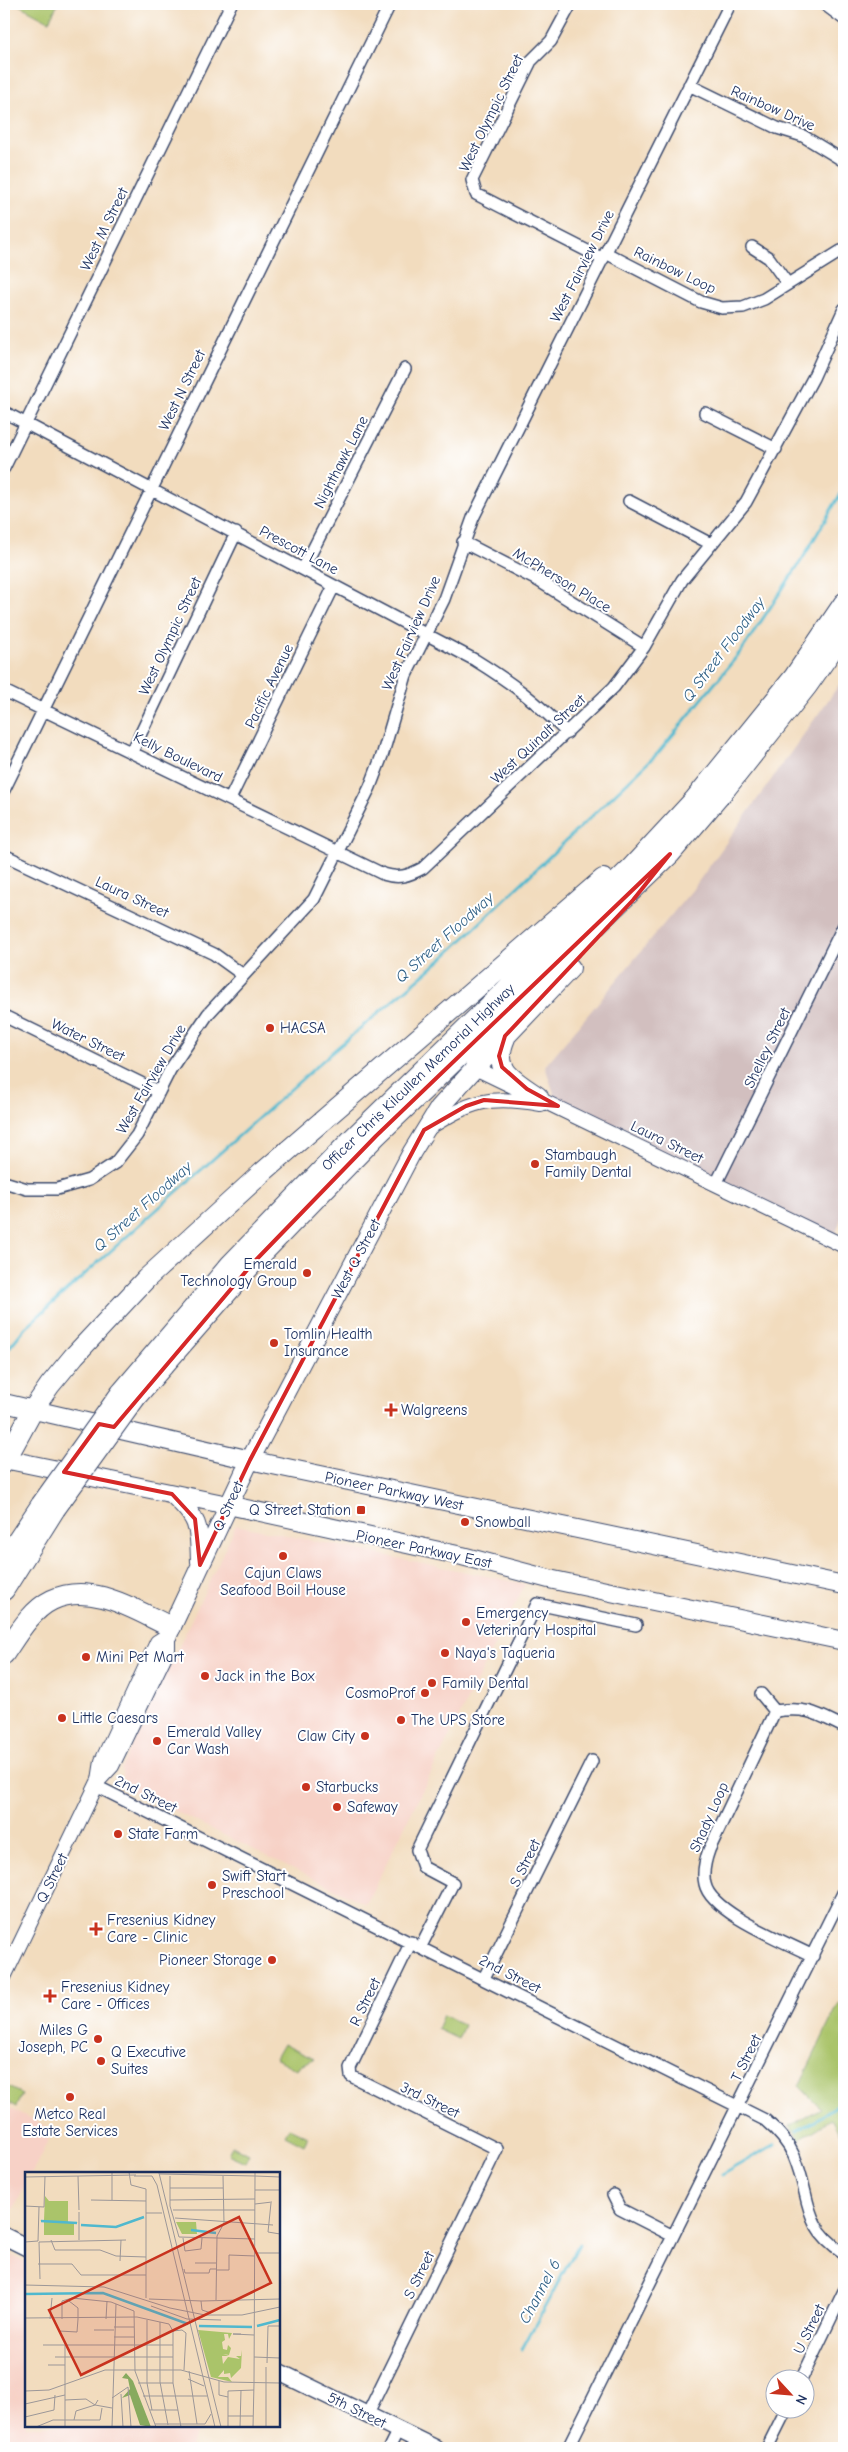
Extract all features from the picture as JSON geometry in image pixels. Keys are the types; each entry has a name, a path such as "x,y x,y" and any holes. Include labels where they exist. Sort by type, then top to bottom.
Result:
{"highway":[{"name":"Officer Chris Kilcullen Memorial Highway","path":"4,1562 48,1507 129,1395 230,1265 331,1160 630,869 695,799 794,677 844,603"},
{"name":"Officer Chris Kilcullen Memorial Highway","path":"129,1395 376,1136 670,854 727,787 807,686 844,633"},
{"path":"4,1461 34,1408 74,1356 151,1275 277,1160 695,799"},
{"path":"475,1068 633,900 670,854"},
{"path":"505,1036 499,1056 502,1067 538,1097"},
{"name":"Officer Chris Kilcullen Memorial Highway","path":"4,1590 48,1507"},
{"path":"4,1654 22,1628 40,1609 52,1600 69,1596 104,1596 169,1631"}],"main road":[{"name":"West Q Street","path":"250,1460 424,1130 439,1108 475,1068"},
{"name":"Pioneer Parkway West","path":"4,1403 34,1408 250,1460 844,1586"},
{"name":"Q Street","path":"169,1631 250,1460"},
{"name":"Pioneer Parkway East","path":"4,1461 228,1505 462,1556 550,1579 844,1641"},
{"path":"172,1494 190,1510 196,1519 199,1532 200,1565"},
{"path":"4,2236 25,2246"},
{"name":"5th Street","path":"280,2372 435,2448"}],"street":[{"name":"West M Street","path":"4,468 231,4"},
{"name":"West N Street","path":"4,790 150,489 390,4"},
{"name":"West Olympic Street","path":"571,4 551,41 531,61 472,180 476,194 604,256"},
{"name":"West Fairview Drive","path":"4,1182 28,1189 57,1189 73,1186 101,1174 127,1151 186,1043 208,1014 314,899 370,787 383,753 406,675 444,599 463,542 730,4"},
{"path":"824,4 844,19"},
{"name":"Rainbow Drive","path":"689,85 777,128 803,136 844,161"},
{"path":"752,247 769,258 787,283"},
{"name":"Rainbow Loop","path":"604,256 701,302 722,308 750,304 764,298 843,252"},
{"name":"West Quinalt Street","path":"338,852 394,878 408,876 423,868 614,687 644,648 682,580 746,502 813,378 844,309"},
{"name":"Nighthawk Lane","path":"303,569 405,369"},
{"name":"Prescott Lane","path":"4,412 475,660 514,684 536,702 567,733"},
{"path":"704,413 776,448"},
{"path":"630,501 711,544"},
{"name":"West Olympic Street","path":"132,752 236,534"},
{"name":"McPherson Place","path":"463,542 546,585 644,648"},
{"name":"Pacific Avenue","path":"230,799 334,586"},
{"name":"Kelly Boulevard","path":"4,691 338,852"},
{"name":"Laura Street","path":"4,855 214,954 243,975"},
{"name":"Shelley Street","path":"716,1184 844,925"},
{"name":"Water Street","path":"4,1016 159,1092"},
{"name":"Laura Street","path":"475,1068 558,1106 844,1246"},
{"path":"424,1130 466,1106 484,1100 501,1099 558,1106"},
{"name":"R Street","path":"351,2076 350,2068 416,1944 453,1883 423,1867 417,1850 537,1604 636,1625"},
{"name":"Q Street","path":"4,1977 97,1783 102,1761 157,1642 169,1631"},
{"path":"761,1694 775,1711 797,1708 810,1710 844,1727"},
{"name":"Shady Loop","path":"775,1711 709,1850 703,1868 705,1886 713,1901 729,1914 813,1956"},
{"name":"S Street","path":"484,1978 592,1761"},
{"name":"2nd Street","path":"97,1783 740,2105 765,2120 780,2133 794,2156 814,2225 831,2244 844,2253"},
{"name":"T Street","path":"568,2448 740,2105 844,1891"},
{"name":"3rd Street","path":"351,2076 498,2149"},
{"name":"S Street","path":"367,2415 498,2149"},
{"path":"613,2195 620,2209 673,2236"},
{"name":"U Street","path":"806,2370 844,2291"},
{"path":"767,2448 781,2420"},
{"path":"389,2448 398,2430"}],"highlighted area":[{"path":"670,854 633,900 505,1036 499,1056 502,1067 527,1089 558,1106 484,1100 466,1106 424,1130 250,1460 200,1565 195,1519 172,1494 64,1472 99,1424 114,1427 253,1263 376,1136"}],"shaded area":[{"path":"844,678 844,1211 833,1241 558,1106 545,1066 693,889"},
{"path":"236,1525 525,1584 366,1904 127,1788 121,1769"},
{"path":"4,2105 53,2130 32,2172 25,2172 25,2186 7,2223 4,2221"},
{"path":"4,2251 25,2262 25,2427 200,2427 189,2448 4,2448"}],"green space":[{"path":"17,4 58,4 49,21"},
{"path":"839,2003 844,2005 844,2141 831,2120 799,2140 790,2126 821,2108 799,2086"},
{"path":"443,2015 464,2025 458,2039 437,2029"},
{"path":"283,2044 314,2059 300,2065 297,2070 275,2058"},
{"path":"4,2085 22,2094 16,2107 4,2100"},
{"path":"289,2128 308,2137 304,2145 285,2135"},
{"path":"232,2146 249,2154 245,2162 228,2154"}],"waterway":[{"name":"Q Street Floodway","path":"4,1354 25,1328 330,1054 442,959 658,753 742,650 803,558 844,488"},
{"name":"Channel 6","path":"797,2131 830,2111 844,2098"},
{"name":"Channel 6","path":"721,2175 775,2144"},
{"name":"Channel 6","path":"522,2349 579,2244"}],"place":[{"name":"HACSA","path":"270,1028"},
{"name":"Stambaugh Family Dental","path":"535,1164"},
{"name":"Emerald Technology Group","path":"307,1273"},
{"name":"Tomlin Health Insurance","path":"274,1343"},
{"name":"Walgreens","path":"391,1410"},
{"name":"Q Street Station","path":"361,1510"},
{"name":"Snowball","path":"465,1522"},
{"name":"Cajun Claws Seafood Boil House","path":"283,1556"},
{"name":"Emergency Veterinary Hospital","path":"466,1622"},
{"name":"Naya's Taqueria","path":"445,1653"},
{"name":"Mini Pet Mart","path":"86,1657"},
{"name":"Jack in the Box","path":"205,1676"},
{"name":"Family Dental","path":"432,1683"},
{"name":"CosmoProf","path":"425,1693"},
{"name":"Little Caesars","path":"62,1718"},
{"name":"The UPS Store","path":"401,1720"},
{"name":"Claw City","path":"365,1736"},
{"name":"Emerald Valley Car Wash","path":"157,1741"},
{"name":"Starbucks","path":"306,1787"},
{"name":"Safeway","path":"337,1807"},
{"name":"State Farm","path":"118,1834"},
{"name":"Swift Start Preschool","path":"212,1885"},
{"name":"Fresenius Kidney Care - Clinic","path":"96,1929"},
{"name":"Pioneer Storage","path":"272,1960"},
{"name":"Fresenius Kidney Care - Offices","path":"50,1996"},
{"name":"Miles G Joseph, PC","path":"98,2039"},
{"name":"Q Executive Suites","path":"101,2061"},
{"name":"Metco Real Estate Services","path":"70,2097"}]}
